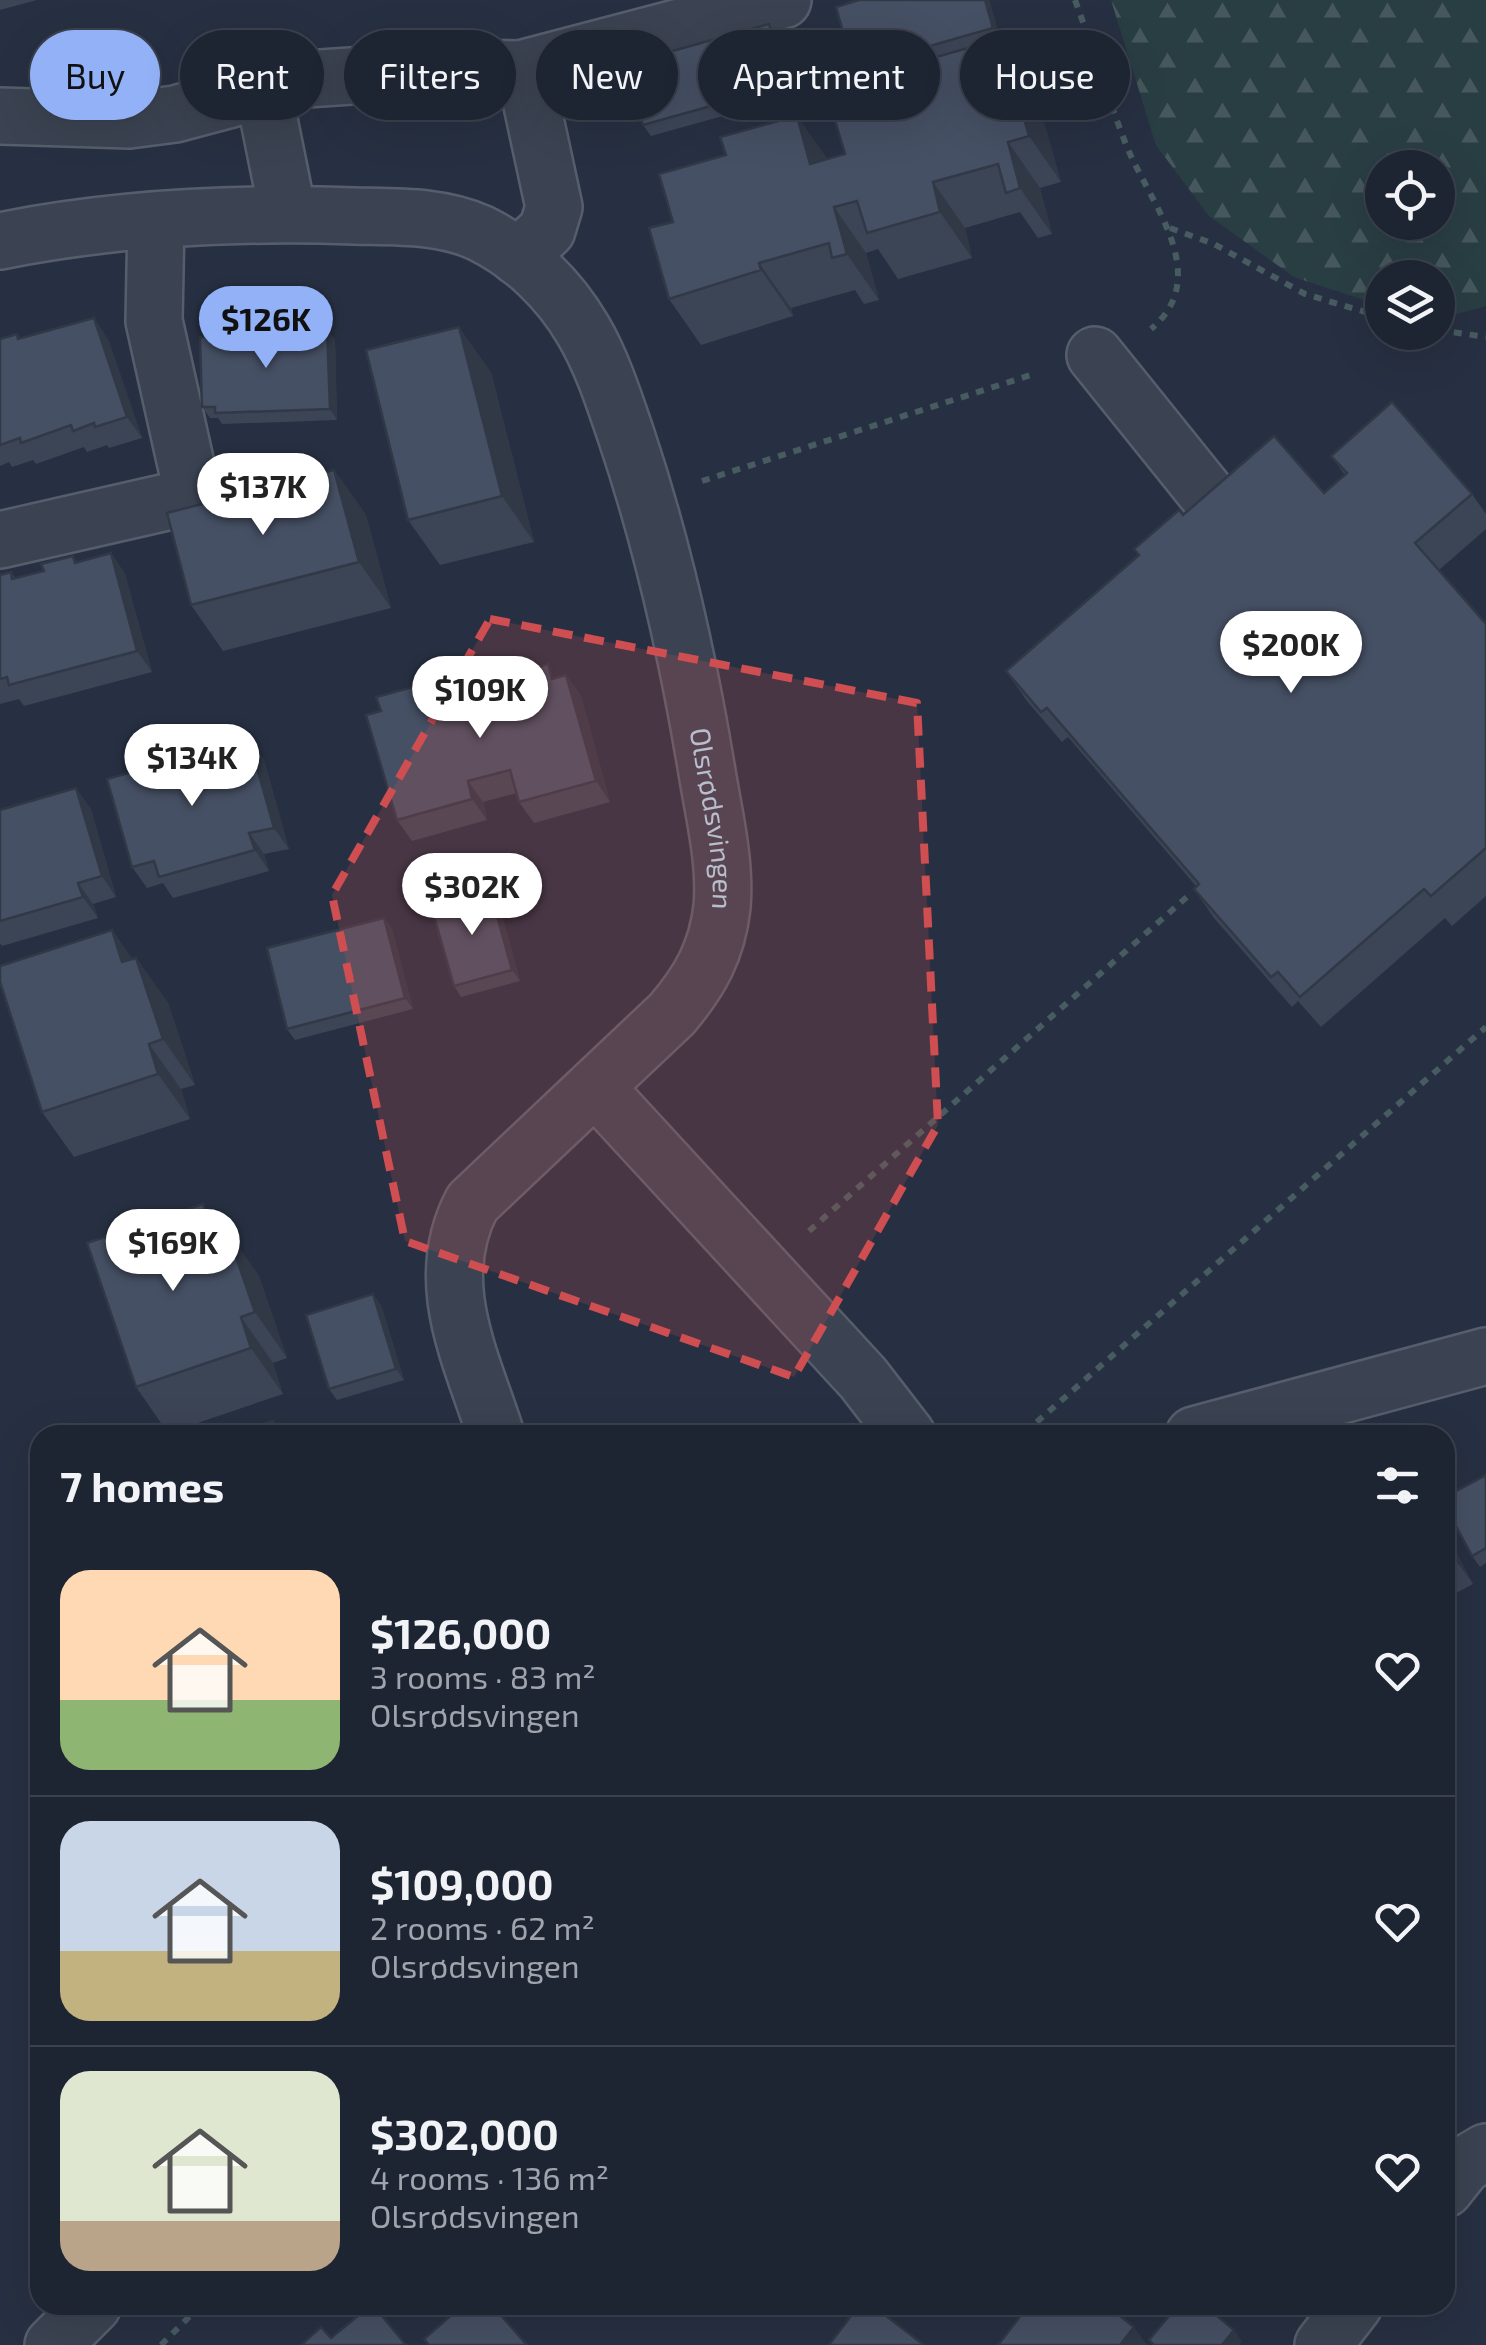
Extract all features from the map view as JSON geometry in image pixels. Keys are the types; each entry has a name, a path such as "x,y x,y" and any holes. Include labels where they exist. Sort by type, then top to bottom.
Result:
{"street":[{"path":"324,78 471,68 520,70 783,0"},
{"path":"518,256 547,230 554,207 527,82 520,70"},
{"path":"0,116 129,120 180,112"},
{"path":"269,120 288,214"},
{"name":"Olsrødsvingen","path":"0,242 156,221 288,214 428,218 478,232 518,256 559,293 585,333 648,499 693,691 718,844 722,904 715,946 699,982 472,1203 458,1230 452,1261 454,1298 493,1425"},
{"path":"0,540 194,496 154,321 156,221"},
{"path":"1095,356 1223,514"},
{"path":"595,1087 863,1378 899,1425"},
{"path":"1231,1425 1486,1356"},
{"path":"1455,2176 1464,2165 1486,2152"},
{"path":"52,2345 84,2315"},
{"path":"1323,2345 1346,2315"}],"path":[{"path":"648,499 1095,356 1140,339 1163,319 1178,278 1170,228 1129,151 1075,0"},
{"path":"1170,228 1214,244 1306,294 1365,313"},
{"path":"1455,332 1486,337"},
{"path":"797,1242 1187,897"},
{"path":"1038,1425 1486,1027"},
{"path":"161,2345 192,2315"}],"highlighted area":[{"path":"490,619 917,703 938,1125 794,1377 405,1241 332,895"}],"green space":[{"path":"1111,0 1486,0 1486,306 1455,314 1455,260 1365,260 1365,300 1294,277 1209,216 1156,145 1130,61 1130,30 1120,30"}],"building":[{"path":"859,0 985,0 993,28 960,30 960,37 940,43 940,30 842,30 836,7"},
{"path":"769,24 771,30 748,30"},
{"path":"698,44 698,110 678,115 678,49"},
{"path":"960,50 960,120 1024,120 1029,136 1008,142 1020,188 1006,193 998,164 933,182 940,212 867,233 857,201 834,207 847,254 832,258 829,243 759,263 761,270 669,299 649,228 673,222 659,174 726,155 720,137 782,120 798,120 810,164 845,154 835,120 940,120 940,56"},
{"path":"94,318 127,417 73,431 71,425 21,443 20,438 0,445 0,339 17,334 18,339"},
{"path":"459,327 502,496 408,520 366,350"},
{"path":"327,329 330,409 215,413 215,407 202,407 200,337 213,337 213,333"},
{"path":"1392,402 1472,494 1415,543 1486,624 1486,848 1431,896 1424,889 1300,997 1278,972 1271,977 1194,889 1199,884 1047,708 1041,712 1006,671 1139,555 1134,549 1179,510 1183,515 1274,436 1324,493 1347,473 1331,456"},
{"path":"334,470 359,562 191,605 167,513"},
{"path":"111,553 137,651 9,685 7,677 0,679 0,575 11,572 12,579 44,571 41,564 73,556 75,563"},
{"path":"548,664 552,679 566,675 596,781 519,802 510,770 468,781 472,799 397,820 366,715 381,711 376,697 424,684 428,698 495,684 498,694 504,692 500,678"},
{"path":"249,739 274,828 249,833 255,850 159,877 154,861 132,867 107,779"},
{"path":"76,788 102,876 78,883 83,897 0,921 0,810"},
{"path":"490,890 512,970 454,986 431,906"},
{"path":"384,918 405,998 287,1029 267,948"},
{"path":"112,930 122,962 136,958 163,1039 149,1044 158,1074 42,1112 0,982 0,966"},
{"path":"203,1204 214,1235 227,1231 255,1312 241,1317 251,1348 136,1387 87,1243"},
{"path":"373,1294 396,1369 329,1389 306,1315"},
{"path":"1486,1475 1486,1548 1472,1556 1455,1525 1455,1492"},
{"path":"359,2315 381,2315 406,2345 301,2345 321,2327 331,2338"},
{"path":"452,2315 501,2315 527,2345 429,2345 424,2339"},
{"path":"852,2315 885,2315 924,2345 829,2345"},
{"path":"1021,2315 1119,2315 1134,2327 1120,2345 998,2345"},
{"path":"1216,2315 1234,2330 1222,2345 1154,2345 1149,2340 1169,2316"}]}
